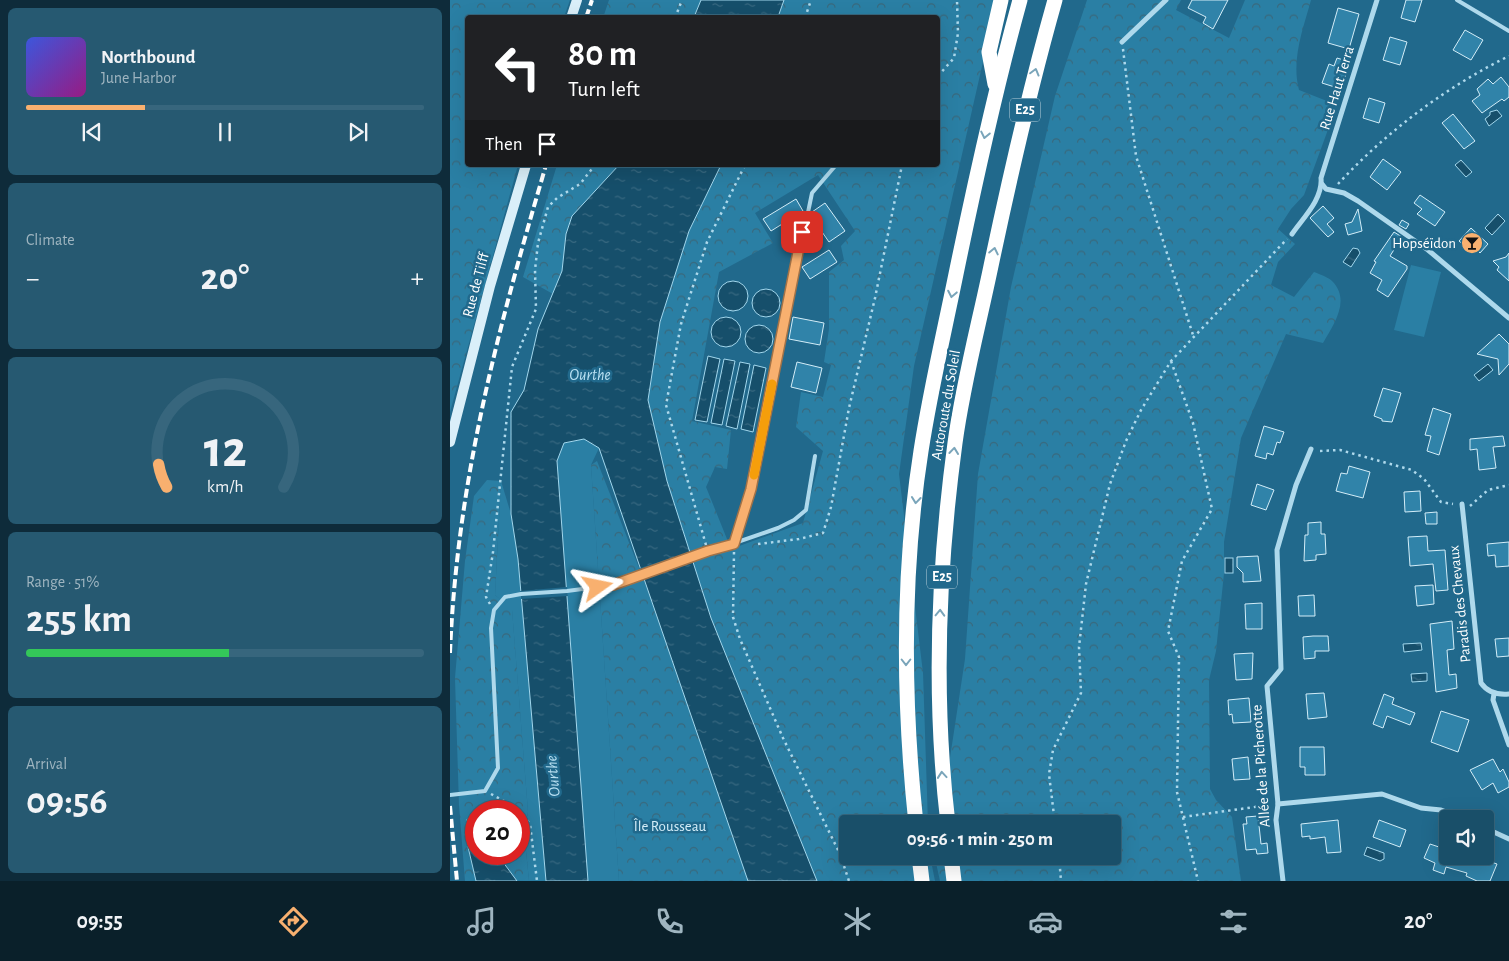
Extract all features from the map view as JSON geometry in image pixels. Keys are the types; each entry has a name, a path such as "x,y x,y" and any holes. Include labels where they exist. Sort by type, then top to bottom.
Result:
{"highway":[{"path":"996,87 989,52 1001,0"},
{"name":"Autoroute du Soleil","path":"915,815 910,774 906,662 911,546 921,451 996,87 1020,0"},
{"name":"Autoroute du Soleil","path":"947,815 942,773 939,659 943,550 955,440 1023,116 1054,0"},
{"path":"920,865 922,881"},
{"path":"952,865 954,881"}],"main road":[{"path":"572,15 577,0"},
{"name":"Rue de Tilff","path":"450,442 490,286 525,167"}],"street":[{"path":"1122,42 1166,0"},
{"name":"Rue Haut Terra","path":"1292,234 1316,201 1322,184 1321,178 1377,0"},
{"path":"1322,184 1326,190 1344,193 1358,201 1428,250 1509,318"},
{"name":"Allée de la Picherotte","path":"1283,881 1276,820 1278,804 1267,686 1281,669 1277,550 1296,485 1311,449"},
{"name":"Paradis des Chevaux","path":"1463,507 1481,683 1485,689 1494,694 1493,700 1509,745"},
{"path":"1494,694 1509,694"},
{"path":"1278,804 1382,794 1421,808 1441,810"},
{"path":"1494,832 1509,839"}],"lane":[{"path":"1457,0 1509,31"},
{"path":"734,544 751,489 812,194 834,167"},
{"path":"450,794 485,791 498,768 491,628 494,610 505,598 521,594 613,585 778,528 794,520 806,510 815,456"}],"path":[{"path":"676,15 682,0"},
{"path":"805,15 811,0"},
{"path":"940,74 954,58 958,33 957,0"},
{"path":"1122,42 1136,156 1193,335"},
{"path":"1332,191 1383,140 1448,92 1509,56"},
{"path":"494,610 486,597 493,552 506,408 512,368 536,309 535,264 538,243 548,207 557,198 580,184 593,167"},
{"path":"708,551 666,405 681,324 707,242 744,167"},
{"path":"849,881 840,854 783,738 740,639 733,617 734,544 759,544 799,539 823,533 831,507 849,408 875,298 902,167"},
{"path":"1054,815 1049,774 1053,750 1081,693 1079,647 1086,584 1110,484 1126,441 1141,410 1171,361 1193,335 1292,234"},
{"path":"1171,361 1193,423 1212,509 1182,561 1168,631 1179,657 1177,792 1198,881"},
{"path":"1311,449 1323,452 1340,450 1412,470 1424,479 1441,502 1463,507 1472,505 1488,490 1509,485"},
{"path":"485,791 517,808 530,824 537,881"},
{"path":"1183,817 1278,804"},
{"path":"1060,865 1061,881"}],"green space":[{"path":"450,0 570,0 565,15 465,15 465,167 517,167 450,412"},
{"path":"609,0 701,0 695,15 604,15"},
{"path":"784,0 997,0 914,366 899,474 923,673 928,815 839,815 839,865 932,865 935,881 817,881 711,618 667,481 648,400 660,322 689,231 720,167 940,167 940,15 779,15","holes":["818,175 855,231 841,246 844,260 829,272 829,329 824,362 831,365 823,397 801,392 796,427 823,451 803,523 731,549 706,487 715,467 727,469 731,430 692,421 719,272 773,243 755,213"]},
{"path":"1087,0 1181,0 1176,10 1229,38 1245,0 1311,0 1297,56 1296,67 1299,90 1337,105 1304,195 1291,209 1278,229 1295,244 1278,262 1271,285 1294,297 1314,272 1332,281 1338,288 1340,304 1336,320 1323,343 1286,334 1241,438 1224,542 1224,573 1216,651 1209,680 1210,789 1216,800 1232,817 1241,881 940,881 937,865 1121,865 1121,815 941,815 965,659 978,474 1011,287 1055,96"},
{"path":"556,167 617,167 566,234 562,271 553,294 523,277"},
{"path":"1411,265 1441,272 1424,337 1394,330"},
{"path":"584,439 599,448 591,465 619,881 588,881 557,461 564,443"},
{"name":"Île Rousseau","path":"597,461 650,596 748,881 619,881 591,465"},
{"path":"487,480 501,481 495,595 512,609 527,800 465,800 465,865 527,865 529,881 465,881 459,805 455,678 465,561 474,496"},
{"path":"501,481 511,514 518,559 546,881 529,881 527,865 530,865 530,800 527,800 512,610 495,595"}],"water":[{"path":"701,0 784,0 779,15 695,15"},
{"path":"1497,110 1502,116 1489,126 1485,119 1490,115 1490,112"},
{"path":"1461,160 1472,172 1466,177 1455,165"},
{"name":"Ourthe","path":"617,167 720,167 689,231 660,322 648,400 667,481 711,618 817,881 748,881 599,448 584,439 564,443 557,461 588,881 546,881 518,559 511,514 511,412 524,390 538,329 562,271 566,234 572,216"},
{"path":"1498,214 1505,221 1492,235 1485,228"},
{"path":"1353,248 1358,249 1360,253 1351,267 1343,262"},
{"path":"733,281 743,286 748,296 743,306 733,311 723,306 718,296 723,286"},
{"path":"766,289 776,293 780,303 776,313 766,317 756,313 752,303 756,293"},
{"path":"726,317 732,318 740,326 740,338 732,346 726,347 720,346 712,338 711,332 712,326 720,318"},
{"path":"759,325 769,329 773,339 769,349 759,353 749,349 745,339 749,329"},
{"path":"708,356 720,359 707,422 695,420"},
{"path":"724,359 735,361 722,425 711,423"},
{"path":"740,362 750,364 737,429 726,426"},
{"path":"1488,364 1493,370 1479,381 1474,375"},
{"path":"754,365 766,368 753,432 741,429"},
{"path":"1225,558 1233,558 1233,573 1225,573"},
{"path":"1421,643 1422,650 1404,652 1403,644"},
{"path":"1427,673 1427,681 1412,682 1411,674"},
{"path":"1367,847 1384,853 1384,859 1380,861 1364,855"},
{"path":"472,865 505,865 517,881 476,881"}],"pier":[{"path":"690,552 693,562 644,578 640,568"},
{"path":"567,587 568,596 521,599 520,591"}],"building":[{"path":"1192,0 1228,0 1213,29 1203,23 1206,17 1188,8"},
{"path":"1406,0 1422,0 1415,22 1401,18"},
{"path":"1338,8 1359,14 1349,49 1328,43"},
{"path":"1465,30 1483,40 1471,60 1453,50"},
{"path":"1390,37 1407,42 1400,65 1383,60"},
{"path":"1337,58 1350,62 1341,89 1322,83 1329,64 1334,66"},
{"path":"1501,77 1509,87 1509,97 1504,101 1502,99 1482,113 1472,101 1480,95 1477,89 1488,79 1493,84"},
{"path":"1369,98 1385,103 1379,123 1363,118"},
{"path":"1453,114 1475,141 1464,149 1442,123"},
{"path":"1383,159 1401,172 1387,190 1370,177"},
{"path":"1420,195 1445,212 1435,226 1417,214 1422,209 1414,203"},
{"path":"796,199 803,211 771,231 763,219"},
{"path":"825,203 845,231 829,242 811,216 812,212"},
{"path":"1323,206 1334,218 1327,224 1334,232 1328,237 1310,218"},
{"path":"1358,209 1362,231 1348,235 1345,224 1352,222"},
{"path":"1402,220 1409,224 1406,229 1399,225"},
{"path":"1471,228 1488,244 1480,253 1476,249 1472,252 1459,241"},
{"path":"1394,232 1402,237 1390,256 1407,266 1407,269 1388,297 1377,290 1382,280 1370,273 1376,262 1374,261"},
{"path":"829,250 837,262 810,279 802,267"},
{"path":"1509,253 1509,281 1497,270 1499,267 1493,261 1506,257"},
{"path":"793,317 824,323 820,345 789,339"},
{"path":"1499,334 1509,344 1509,364 1499,375 1498,359 1477,354"},
{"path":"797,362 822,368 816,393 791,387"},
{"path":"1383,388 1401,393 1392,422 1382,421 1382,419 1374,416"},
{"path":"1433,408 1451,414 1439,455 1427,451 1431,436 1425,435"},
{"path":"1264,426 1284,432 1280,443 1277,442 1273,455 1267,453 1266,459 1255,456"},
{"path":"1503,436 1505,446 1493,447 1496,468 1479,470 1477,449 1470,450 1470,439"},
{"path":"1349,466 1370,472 1363,498 1336,491 1341,473 1347,474"},
{"path":"1257,484 1274,490 1266,510 1251,505"},
{"path":"1420,491 1421,511 1405,512 1404,492"},
{"path":"1437,512 1437,524 1426,524 1425,513"},
{"path":"1321,522 1321,534 1325,534 1326,554 1316,555 1316,560 1304,561 1305,535 1308,535 1308,523"},
{"path":"1427,536 1428,551 1445,550 1448,590 1436,591 1433,564 1410,566 1408,537"},
{"path":"1509,542 1509,566 1496,567 1495,555 1488,556 1487,544"},
{"path":"1258,556 1261,581 1243,582 1243,573 1237,567 1237,557"},
{"path":"1433,585 1434,604 1417,606 1415,586"},
{"path":"1314,595 1315,616 1299,616 1298,596"},
{"path":"1262,603 1262,629 1246,629 1245,604"},
{"path":"1452,621 1454,649 1447,650 1449,675 1456,674 1457,688 1436,692 1430,624"},
{"path":"1328,636 1329,651 1315,651 1315,658 1304,659 1303,637"},
{"path":"1509,638 1509,656 1497,657 1495,639"},
{"path":"1253,653 1252,679 1236,680 1234,654"},
{"path":"1324,693 1327,717 1308,719 1306,694"},
{"path":"1384,694 1394,698 1392,704 1415,713 1410,725 1387,716 1383,728 1373,724"},
{"path":"1249,698 1251,722 1233,723 1232,714 1229,715 1228,700"},
{"path":"1441,711 1469,720 1458,752 1431,742"},
{"path":"1300,747 1324,747 1325,775 1305,775 1305,767 1300,767"},
{"path":"1248,757 1250,779 1234,780 1232,759"},
{"path":"1493,759 1500,772 1503,769 1509,782 1509,787 1498,793 1493,783 1482,790 1470,770"},
{"path":"1258,816 1261,844 1267,843 1268,853 1257,854 1256,849 1246,850 1243,824 1247,824 1246,817"},
{"path":"1338,820 1341,852 1327,853 1325,837 1310,839 1310,836 1302,837 1301,824"},
{"path":"1379,820 1406,830 1400,847 1373,837"},
{"path":"1430,844 1439,847 1439,865 1497,864 1490,881 1477,881 1466,876 1467,873 1446,867 1444,874 1433,870 1435,863 1424,858"}],"railway":[{"path":"587,15 592,0"},
{"path":"450,653 454,589 461,527 471,466 496,346 545,167"},
{"path":"450,806 457,881"}],"slow traffic":[{"path":"754,475 772,384"}],"place":[{"name":"Hopséïdon","path":"1472,243"}],"route":[{"path":"598,587 613,585 708,551 734,544 751,489 802,232"}]}
